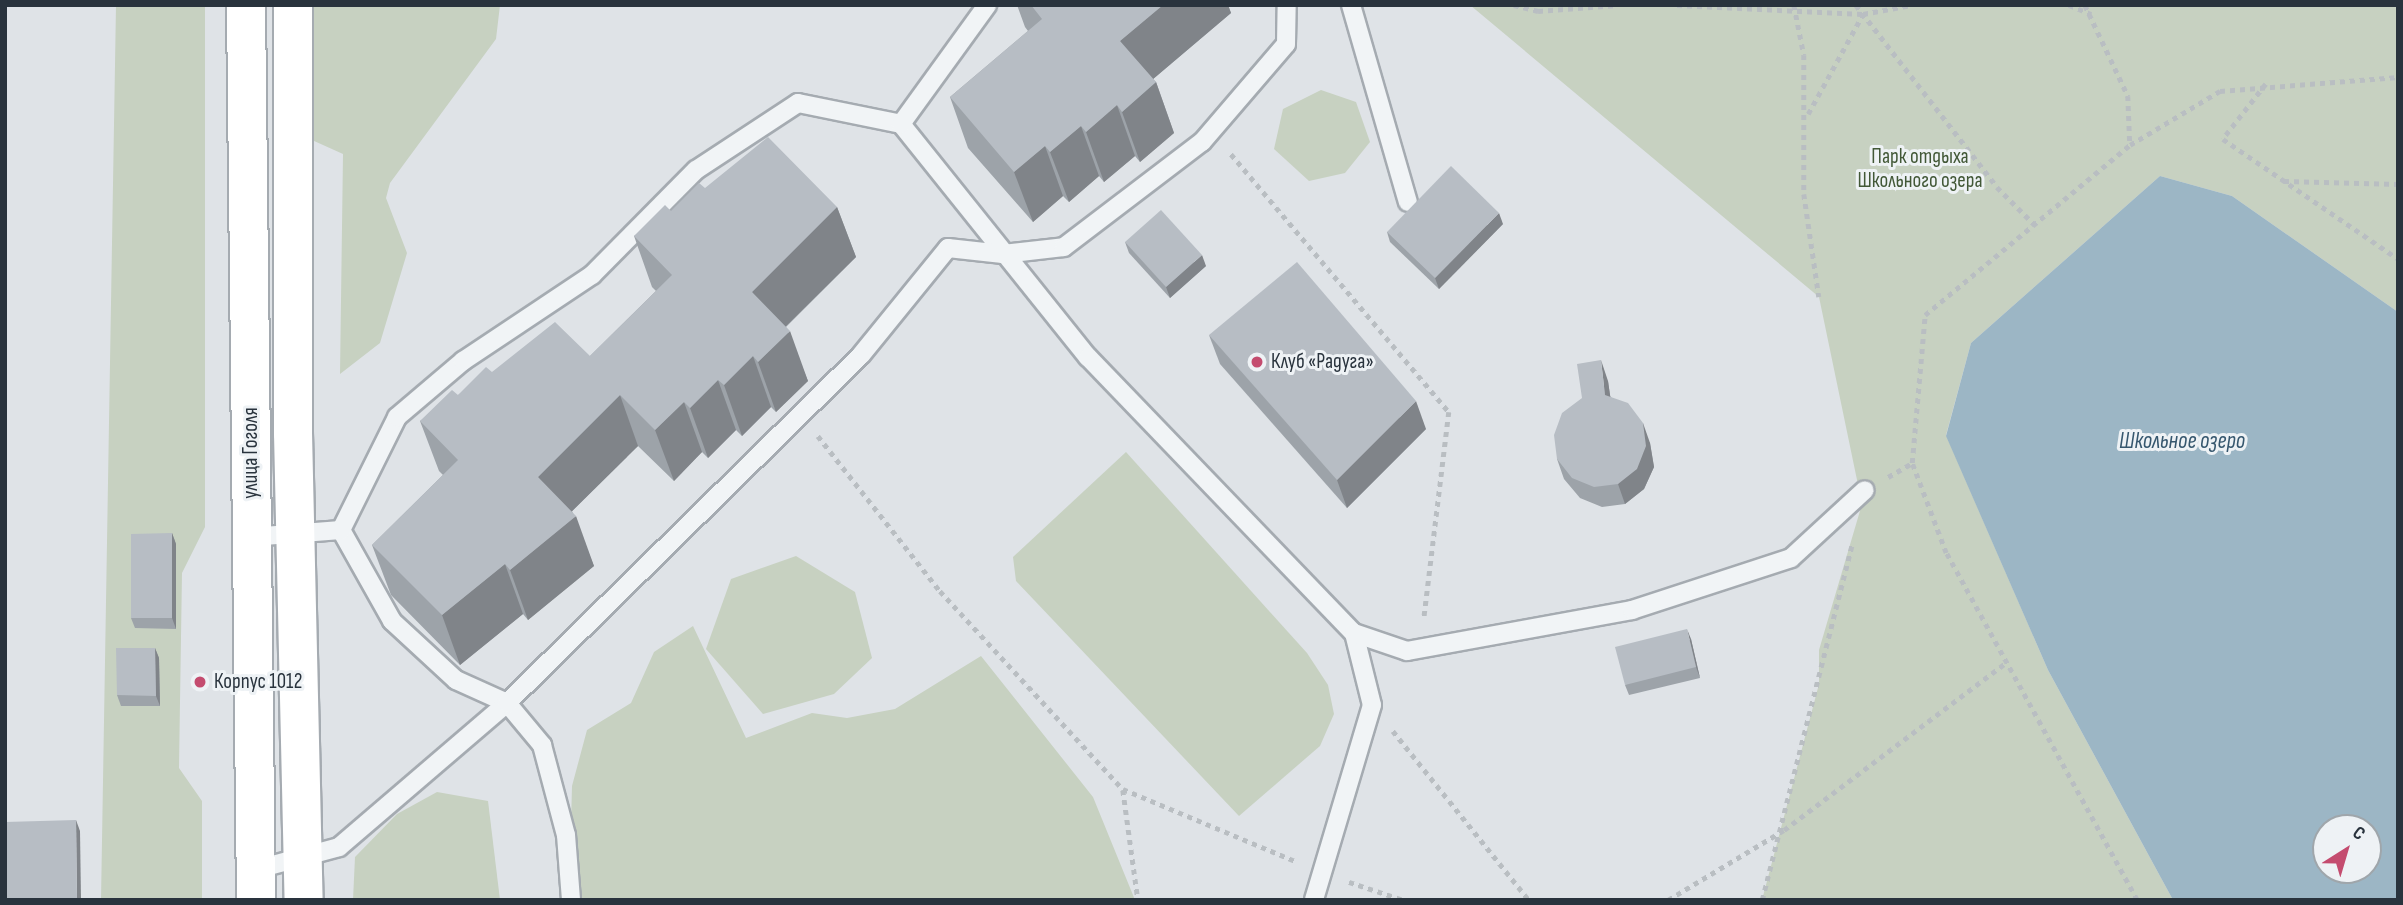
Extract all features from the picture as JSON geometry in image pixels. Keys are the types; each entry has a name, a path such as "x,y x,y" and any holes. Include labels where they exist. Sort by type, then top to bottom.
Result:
{"street":[{"name":"улица Гоголя","path":"246,5 255,885"},
{"path":"293,5 296,535 304,900"}],"lane":[{"path":"901,124 987,5"},
{"path":"255,885 304,858 339,847 508,703 861,355 948,248 1003,254 1064,247 1212,131 1286,44 1287,5"},
{"path":"1351,5 1408,202"},
{"path":"341,530 397,417 463,361 592,275 696,170 798,103 901,124 1088,357 1354,633 1407,651 1632,610 1791,558 1865,490"},
{"path":"251,537 341,530"},
{"path":"341,530 391,621 456,680 508,703 542,746 566,835 571,900"},
{"path":"1314,900 1372,705 1354,633"}],"path":[{"path":"1514,5 1538,11 1618,5"},
{"path":"1676,5 1795,7 1863,15 1911,5"},
{"path":"1856,5 1997,187 2035,225"},
{"path":"2069,5 2091,14"},
{"path":"2085,5 2128,96 2130,145"},
{"path":"1795,7 1807,114 1804,194 1819,297"},
{"path":"1807,114 1863,15"},
{"path":"2137,900 1946,553 1912,463 1925,315 2130,145 2220,92 2266,84 2398,77"},
{"path":"2266,84 2223,139 2398,258"},
{"path":"1212,131 1450,412 1421,649"},
{"path":"2283,181 2398,184"},
{"path":"800,414 940,591 1123,789 1322,873 1403,900"},
{"path":"1762,900 1784,830 1865,490 1912,463"},
{"path":"1668,900 1784,830 2007,662"},
{"path":"1372,705 1529,900"},
{"path":"1123,789 1138,900"}],"green space":[{"path":"116,5 205,5 205,527 182,573 179,768 202,801 202,900 101,900"},
{"path":"304,5 500,5 496,39 390,183 386,198 407,253 380,343 340,374 343,154 303,136"},
{"name":"Парк отдыха Школьного озера","path":"1470,5 2398,5 2398,312 2232,196 2160,176 1971,343 1946,435 2048,670 2173,900 1762,900 1819,684 1819,650 1862,504 1819,297"},
{"path":"1321,90 1356,102 1370,142 1345,173 1309,181 1274,149 1283,109"},
{"path":"1126,452 1307,653 1328,685 1334,714 1320,746 1239,816 1016,581 1013,557"},
{"path":"796,556 855,592 872,658 834,694 763,714 706,649 731,579"},
{"path":"693,626 746,738 812,713 847,718 895,709 981,656 1093,797 1135,900 569,900 572,786 587,730 631,703 654,652"},
{"path":"437,792 488,801 500,900 353,900 355,857 397,814"}],"water":[{"name":"Школьное озеро","path":"2160,176 2232,196 2398,312 2398,900 2173,900 2048,670 1946,436 1971,343"}],"building":[{"path":"1031,5 1163,5 1120,41 1156,82 1122,112 1117,105 1086,132 1081,126 1050,152 1045,146 1014,172 950,97 1042,19"},
{"path":"768,137 837,207 752,292 790,331 758,362 753,356 724,385 718,380 690,408 684,402 655,430 620,395 538,477 576,516 510,570 505,564 442,615 372,545 458,460 420,421 452,390 458,395 486,367 492,372 555,322 590,356 672,275 634,236 665,205 671,211 699,183 705,188"},
{"path":"1451,166 1499,213 1435,278 1387,232"},
{"path":"1161,210 1202,255 1166,287 1125,242"},
{"path":"1297,262 1416,401 1337,480 1209,335"},
{"path":"1601,360 1605,395 1628,403 1643,423 1646,446 1637,469 1618,484 1594,487 1572,478 1557,459 1554,435 1562,413 1582,398 1577,364"},
{"path":"172,533 172,618 131,618 131,534"},
{"path":"1687,629 1696,667 1625,685 1615,647"},
{"path":"116,648 155,648 156,696 117,695"},
{"path":"76,820 77,900 5,900 5,822"}],"place":[{"name":"Клуб «Радуга»","path":"1257,362"},
{"name":"Корпус 1012","path":"200,682"}]}
